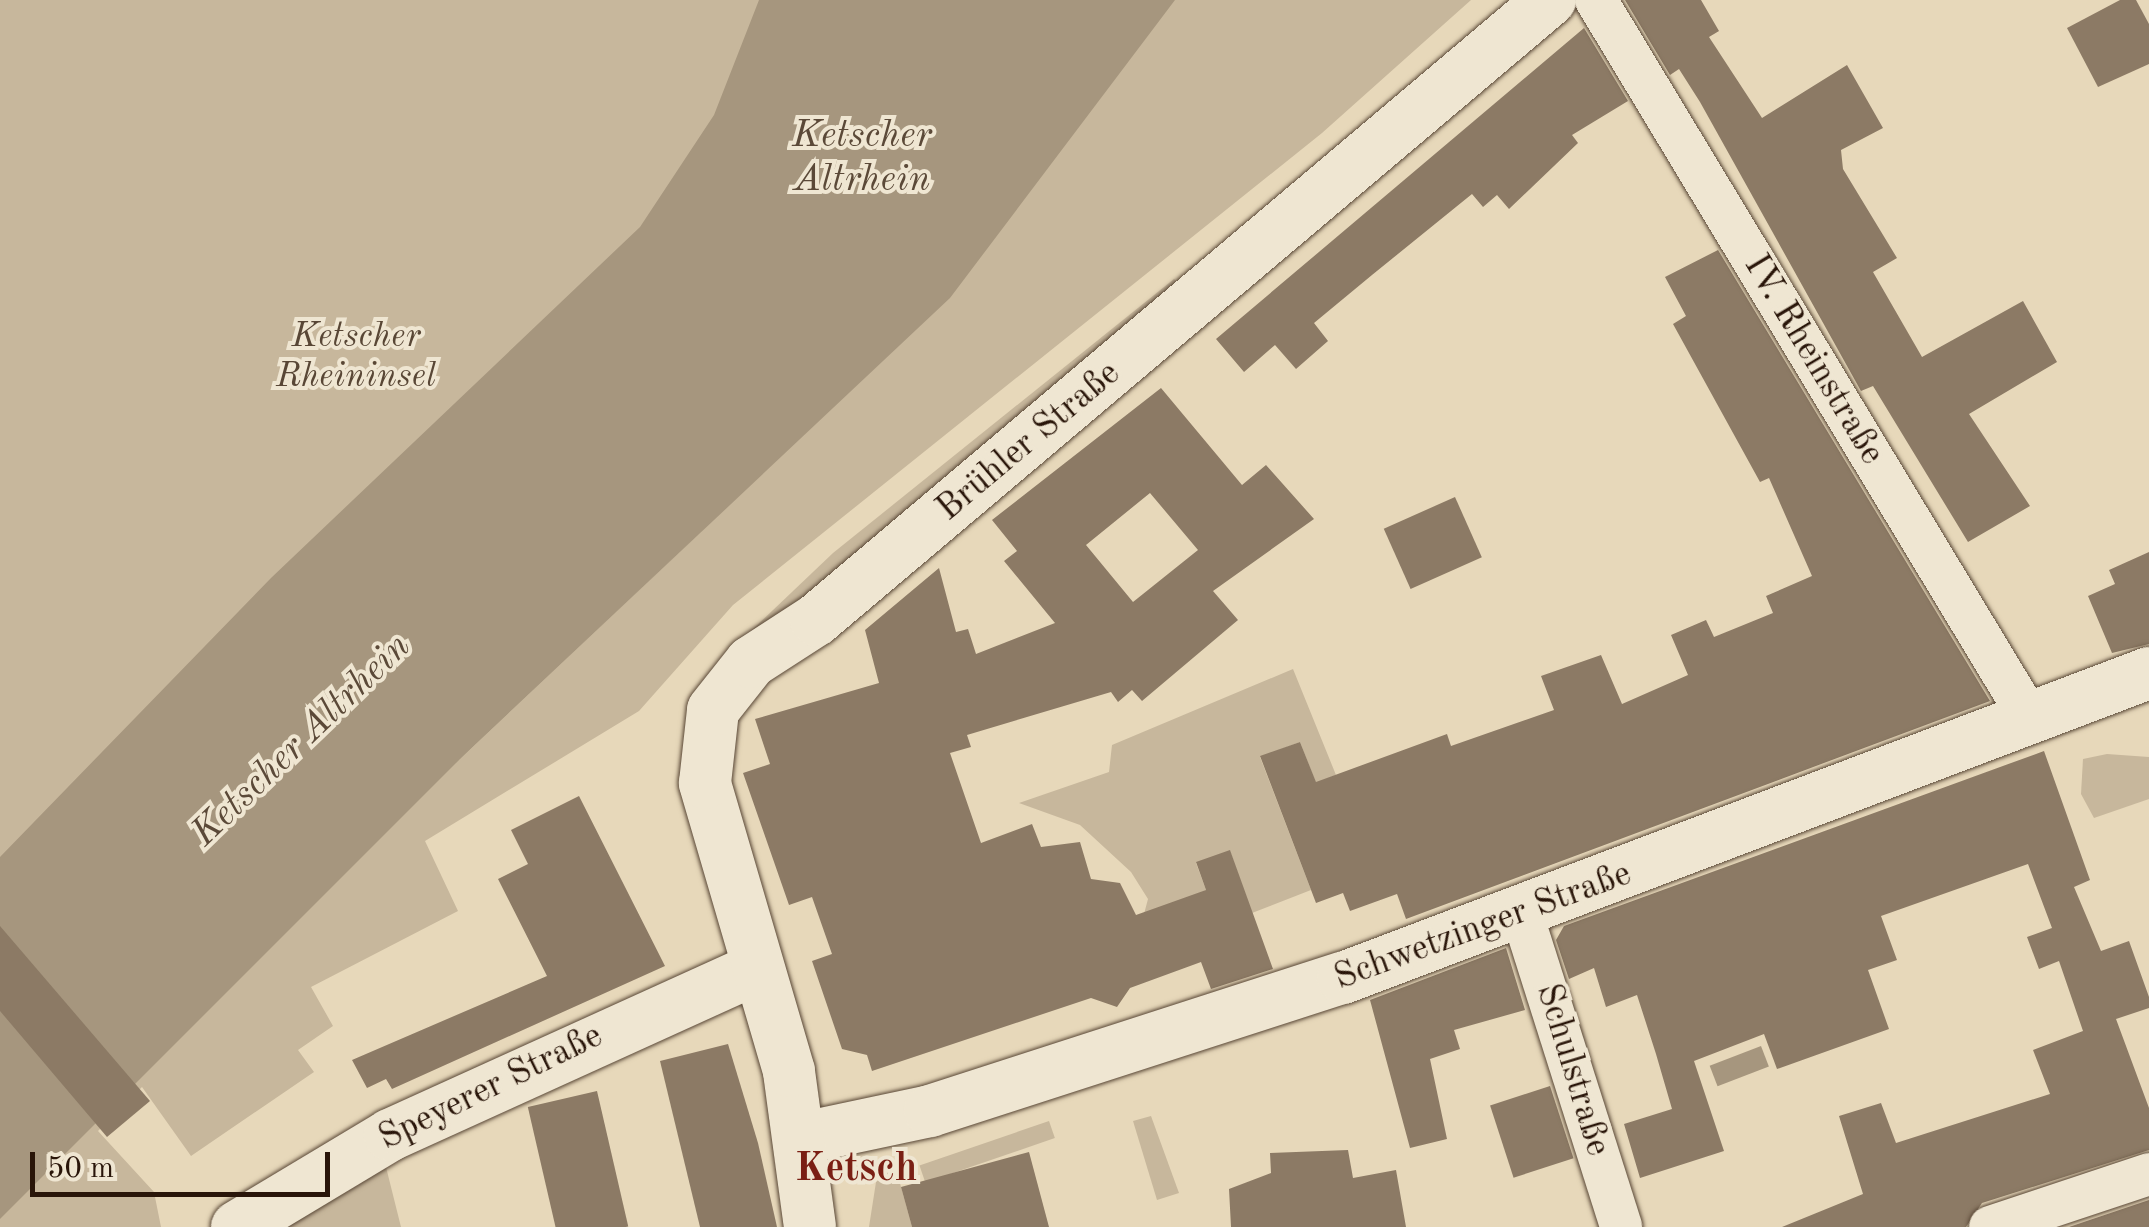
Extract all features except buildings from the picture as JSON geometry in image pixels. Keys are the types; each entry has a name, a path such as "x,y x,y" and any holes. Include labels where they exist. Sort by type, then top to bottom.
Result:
{"street":[{"name":"Brühler Straße","path":"810,1227 803,1138 756,969 702,747 713,710 751,662 816,620 1550,0"},
{"name":"IV. Rheinstraße","path":"1596,0 2030,719"},
{"name":"Schwetzinger Straße","path":"803,1138 930,1111 1522,914 2149,673"},
{"name":"Schulstraße","path":"1522,914 1621,1227"},
{"name":"Speyerer Straße","path":"237,1227 390,1135 756,969"},
{"path":"1990,1227 2149,1174"}],"green space":[{"name":"Ketscher Rheininsel","path":"0,0 1471,0 1322,133 733,605 639,711 425,841 458,911 311,987 333,1026 298,1050 314,1072 191,1156 142,1087 98,1131 154,1192 161,1227 0,1227","holes":["703,530 460,759 665,555"]},
{"path":"1174,279 1185,290 885,543 733,648 833,553"},
{"path":"1293,669 1336,775 1316,783 1300,742 1260,757 1311,890 1252,913 1230,851 1196,863 1206,890 1140,929 1148,899 1131,872 1080,825 1019,803 1109,772 1112,745"},
{"path":"2107,754 2149,757 2149,799 2094,818 2081,794 2083,759"},
{"path":"1151,1116 1179,1193 1157,1200 1133,1121"},
{"path":"1049,1121 1055,1138 925,1183 919,1166"},
{"path":"895,1165 912,1227 869,1227 876,1182"},
{"path":"386,1167 401,1227 286,1227"}],"water":[{"name":"Ketscher Altrhein","path":"759,0 1175,0 950,298 460,759 0,1219 0,857 271,578 640,227 714,115"},
{"path":"1761,1046 1769,1067 1718,1086 1710,1066"}],"district":[{"name":"Ketsch","path":"856,1170"}]}
